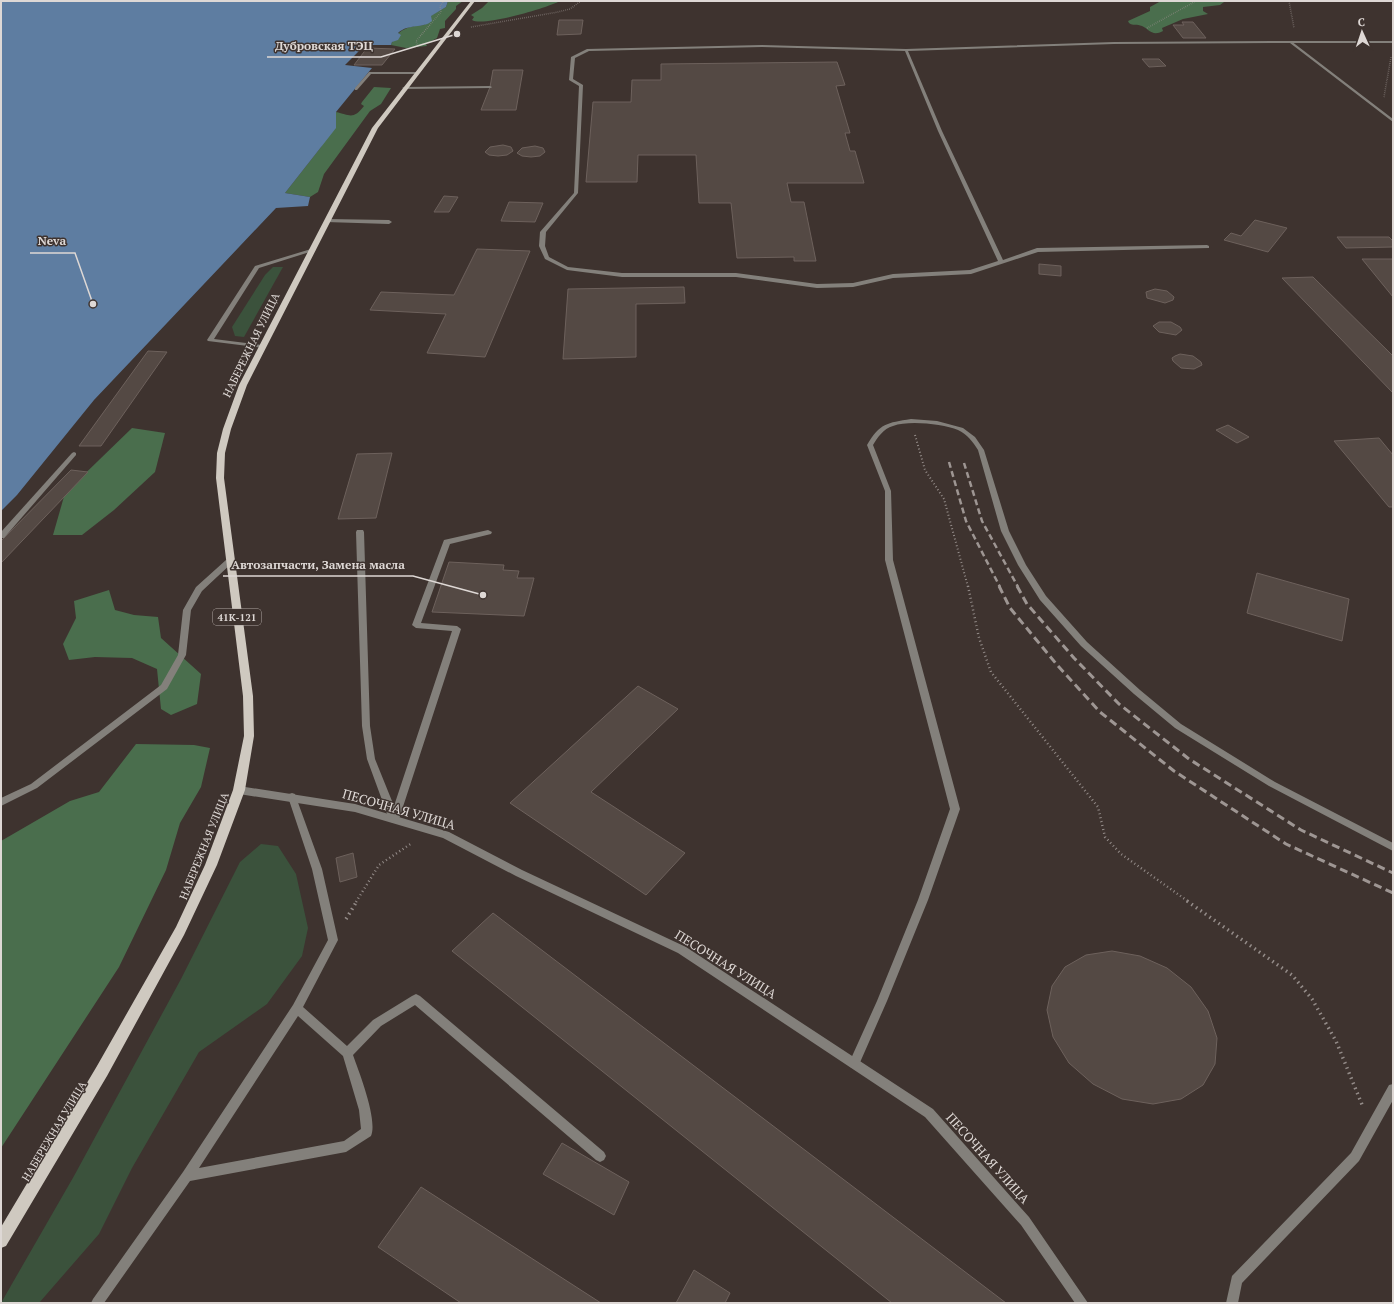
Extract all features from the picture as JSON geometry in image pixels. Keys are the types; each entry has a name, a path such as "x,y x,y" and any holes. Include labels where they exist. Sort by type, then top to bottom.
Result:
{"main road":[{"name":"НАБЕРЕЖНАЯ УЛИЦА","path":"1,1241 102,1072 180,931 211,865 239,790 249,736 248,696 229,562 220,478 221,453 234,408 262,347 314,250 375,128 415,73 473,1"}],"street":[{"path":"1291,42 1393,121"},
{"path":"1207,247 1037,250 972,272 893,276 853,284 817,286 736,275 622,275 592,272 567,268 547,258 542,246 543,232 576,193 581,85 571,80 574,57 588,50 762,46 906,50 1114,43 1393,42"},
{"path":"906,50 940,131 1001,261"},
{"path":"356,89 370,73 415,73"},
{"path":"404,88 490,87"},
{"path":"328,221 389,222"},
{"path":"262,347 210,340 257,267 314,250"},
{"path":"854,1063 882,1001 922,900 955,809 889,560 888,491 870,445 877,433 891,424 911,421 937,423 960,429 973,438 980,450 1005,531 1022,565 1043,598 1084,644 1137,692 1178,726 1272,784 1393,847"},
{"path":"1,536 74,454"},
{"path":"360,532 366,726 371,759 394,820"},
{"path":"394,820 457,629 416,625 447,542 488,532"},
{"path":"1,802 34,786 164,687 182,655 186,610 198,589 229,562"},
{"name":"ПЕСОЧНАЯ УЛИЦА","path":"239,790 292,797 355,808 446,835 519,873 682,950 929,1113 1025,1221 1082,1303"},
{"path":"97,1303 187,1176 297,1008 333,940 316,869 292,797"},
{"path":"348,1053 377,1023 416,999 600,1156"},
{"path":"187,1176 346,1146 367,1132 365,1110 348,1053 297,1008"},
{"path":"1232,1303 1236,1280 1355,1156 1393,1089"}],"path":[{"path":"418,46 416,41 441,12 440,6 444,1"},
{"path":"451,28 466,28 558,12 570,9 582,1"},
{"path":"1142,31 1196,1"},
{"path":"1289,1 1298,42"},
{"path":"1377,109 1384,101 1389,58 1393,55"},
{"path":"911,421 925,470 944,499 961,557 979,638 991,672 1098,807 1105,836 1121,854 1292,975 1312,999 1336,1041 1372,1127"},
{"path":"333,940 379,865 431,830"}],"green space":[{"path":"448,1 463,1 456,6 456,9 445,21 445,28 440,29 437,38 426,44 427,46 406,48 391,45 400,32 413,26 424,25 431,18 430,16 446,7"},
{"path":"489,1 560,1 515,16 489,21 472,20 474,17 471,15 482,8"},
{"path":"1161,1 1224,2 1220,5 1203,7 1203,11 1208,14 1183,19 1162,28 1163,31 1159,33 1153,33 1142,26 1129,23 1128,21 1150,11 1150,7"},
{"path":"374,87 391,88 381,104 370,111 324,174 318,192 310,197 285,193 321,147 336,112 354,115 364,106 361,104 362,102"},
{"path":"273,267 283,267 244,337 235,336 232,327 265,275"},
{"path":"132,428 165,433 155,472 114,510 82,535 53,535 65,493"},
{"path":"109,590 115,610 134,615 158,617 161,638 201,674 197,704 171,715 161,709 157,669 132,658 95,657 69,660 63,644 76,618 74,601"},
{"path":"136,744 194,745 210,748 201,787 180,823 166,870 119,967 1,1148 1,841 70,801 99,792"},
{"path":"261,844 278,846 296,874 308,928 302,956 267,1004 199,1052 132,1168 99,1234 39,1303 1,1303 74,1176 181,979 240,862"}],"water":[{"path":"1,1 448,1 446,7 431,16 432,21 424,25 402,30 398,33 401,35 398,40 392,42 391,45 365,45 345,65 372,68 336,112 336,128 285,193 310,197 308,206 276,208 94,400 17,495 1,511"}],"building":[{"path":"559,20 583,20 581,34 557,35"},
{"path":"1182,22 1193,22 1206,38 1183,38 1173,25 1184,25"},
{"path":"367,48 395,49 382,65 354,65"},
{"path":"1142,59 1159,59 1166,66 1149,67"},
{"path":"837,62 845,85 836,86 850,133 845,133 850,151 855,151 864,183 787,183 791,202 804,202 816,261 794,261 794,257 737,258 731,203 699,203 696,155 638,155 637,182 586,182 593,102 631,102 632,80 661,80 661,64"},
{"path":"493,70 523,70 516,110 481,110 490,87"},
{"path":"503,145 511,147 513,151 507,155 498,156 489,155 485,152 490,147"},
{"path":"535,146 543,148 545,152 540,156 531,157 522,156 517,153 522,148"},
{"path":"444,196 458,197 449,212 434,212"},
{"path":"509,202 543,203 535,222 501,221"},
{"path":"1255,220 1287,228 1268,252 1224,240 1231,233 1241,236"},
{"path":"1337,237 1389,237 1393,241 1393,247 1346,248"},
{"path":"477,249 530,251 485,357 427,353 446,314 370,310 381,292 454,295"},
{"path":"1362,259 1393,259 1393,297"},
{"path":"1039,264 1061,266 1061,276 1039,274"},
{"path":"1313,277 1393,356 1393,393 1282,278"},
{"path":"684,287 685,303 636,304 636,357 563,359 568,289"},
{"path":"1155,289 1167,291 1174,297 1173,300 1165,303 1147,298 1146,292"},
{"path":"1159,322 1171,322 1180,327 1182,330 1176,335 1159,332 1153,326"},
{"path":"148,351 167,352 101,446 79,446"},
{"path":"1180,354 1193,356 1201,362 1202,365 1194,369 1181,368 1173,361 1172,358"},
{"path":"1228,425 1249,437 1237,443 1216,430"},
{"path":"1379,438 1393,455 1393,507 1389,507 1334,441"},
{"path":"392,453 376,518 338,519 357,454"},
{"path":"71,470 88,472 1,563 1,541"},
{"path":"449,562 504,565 503,570 519,571 517,578 534,578 524,616 432,612"},
{"path":"1257,573 1349,599 1342,641 1247,613"},
{"path":"638,686 678,709 591,792 685,853 646,895 510,803"},
{"path":"353,853 357,877 340,882 336,858"},
{"path":"493,913 1006,1303 892,1303 452,951"},
{"path":"1112,951 1140,956 1167,968 1191,987 1208,1011 1217,1038 1215,1064 1203,1085 1181,1099 1153,1104 1122,1099 1093,1084 1069,1063 1053,1037 1047,1010 1052,986 1065,967 1086,955"},
{"path":"562,1143 629,1182 614,1215 543,1174"},
{"path":"421,1187 601,1303 461,1303 378,1247"},
{"path":"694,1270 730,1293 725,1303 676,1303"}],"railway":[{"path":"949,462 966,521 1000,587"},
{"path":"964,463 982,521 1018,587"},
{"path":"999,586 1010,608 1058,666 1100,712 1174,771 1286,844 1393,893"},
{"path":"1017,586 1027,604 1074,658 1119,704 1189,759 1301,830 1393,873"}],"place":[{"name":"Дубровская ТЭЦ","path":"457,34"},
{"name":"Neva","path":"93,304"},
{"name":"Автозапчасти, Замена масла","path":"483,595"}]}
